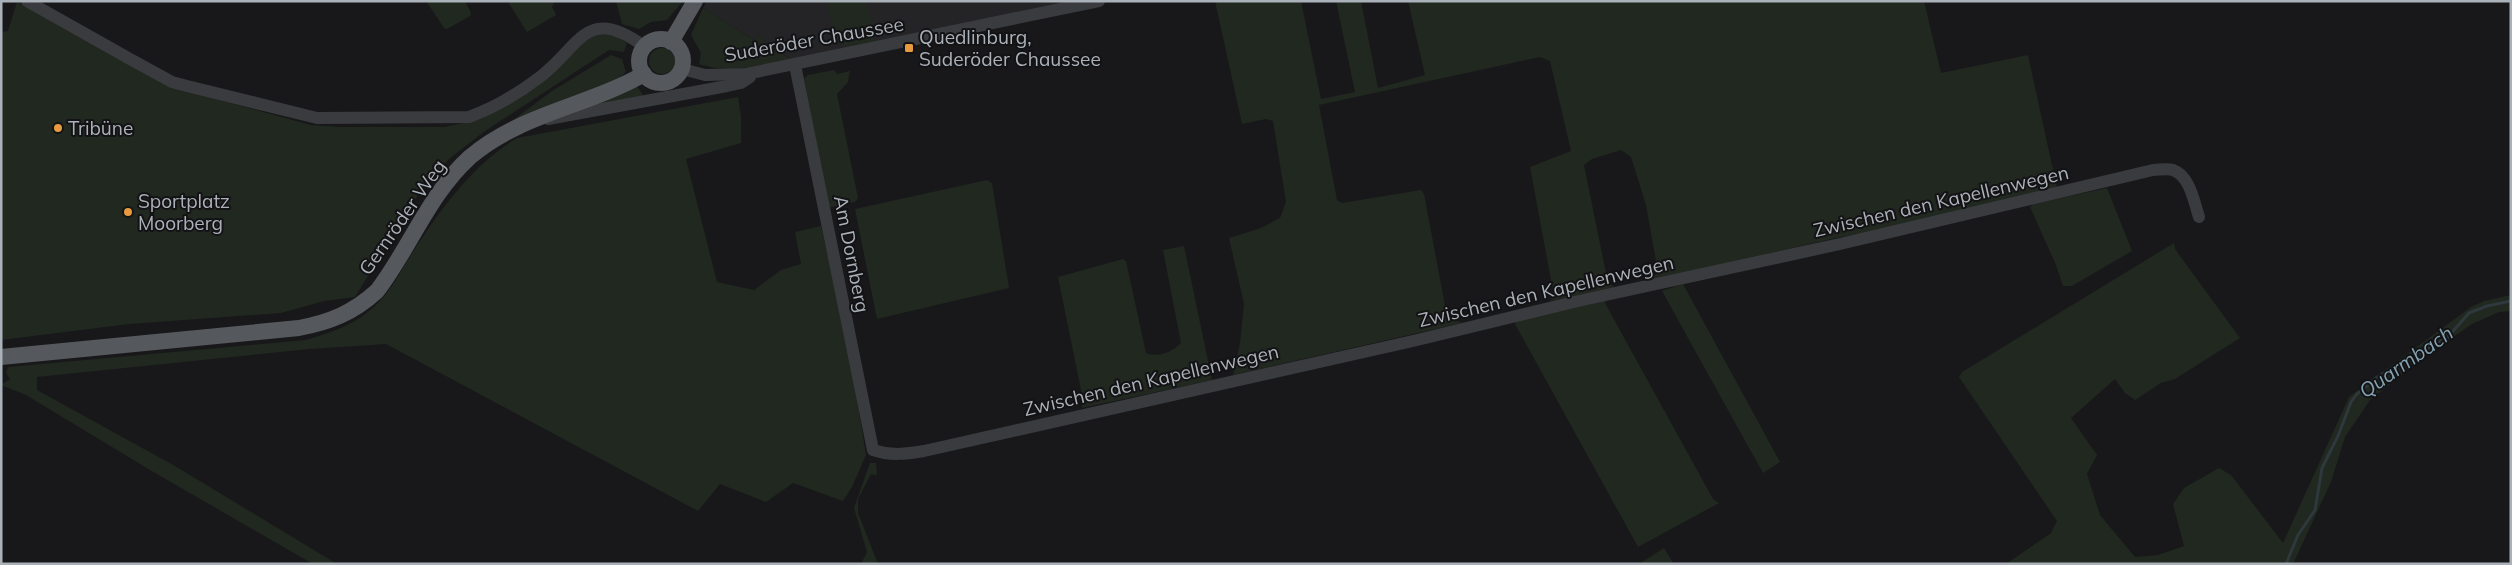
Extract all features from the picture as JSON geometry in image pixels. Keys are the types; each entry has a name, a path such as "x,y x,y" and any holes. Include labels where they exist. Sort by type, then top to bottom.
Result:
{"main road":[{"path":"671,42 695,1"},
{"path":"656,40 671,42 681,52 682,69 673,79 662,83 652,81 644,74 640,59 645,47 656,40"},
{"name":"Gernröder Weg","path":"1,357 299,328 338,318 364,303 376,290 439,194 460,168 493,140 533,119 600,95 644,74"}],"street":[{"path":"27,1 172,82 285,111 335,119 469,116 485,111 540,77 576,39 585,34 606,29 628,35 645,47"},
{"name":"Suderöder Chaussee","path":"682,69 713,75 757,72 1099,1"},
{"name":"Am Dornberg","path":"795,65 873,450"},
{"path":"533,119 552,119 727,86 740,83 757,72"},
{"name":"Zwischen den Kapellenwegen","path":"873,450 903,455 933,449 1413,341 1587,299 1800,253 2153,170 2172,170 2182,176 2191,190 2199,217"}],"shaded area":[{"path":"426,1 465,1 471,13 470,16 447,29 444,28"},
{"path":"555,1 552,7 556,15 527,32 508,2"},
{"path":"616,1 683,1 667,20 651,22 639,29 622,24"},
{"path":"707,1 1082,1 790,59 757,35 754,40 703,8"},
{"path":"826,1 867,1 875,42 846,46 837,42"},
{"path":"1215,1 1301,1 1321,99 1355,92 1336,1 1361,1 1378,88 1425,75 1408,1 1924,1 1941,73 2028,55 2057,188 1951,217 1836,238 1649,281 1658,272 1646,205 1631,157 1621,150 1592,159 1584,165 1608,283 1614,287 1550,301 1554,296 1530,167 1571,151 1550,61 1540,57 1319,105 1337,200 1342,203 1421,190 1424,194 1447,316 1462,323 1233,375 1240,343 1244,304 1229,238 1261,228 1280,218 1286,202 1273,121 1266,119 1242,124"},
{"path":"17,2 179,89 311,125 340,127 444,127 478,120 515,99 575,48 597,34 616,36 627,43 624,52 609,50 485,131 449,159 419,193 355,297 324,301 281,313 129,324 1,340 1,32 8,31"},
{"path":"703,8 754,40 757,35 790,59 756,66 733,68 710,67 699,64 701,53 691,35"},
{"path":"662,48 671,52 675,61 671,70 662,74 653,70 649,61 653,52"},
{"path":"611,55 622,59 626,72 616,80 501,129 552,91"},
{"path":"834,70 837,74 850,71 848,82 837,94 858,198 855,202 828,208 804,78 808,75"},
{"path":"637,86 644,97 571,110"},
{"path":"738,97 741,116 741,143 686,159 717,282 754,290 781,270 801,264 795,232 821,226 850,355 866,455 852,487 843,501 793,483 766,502 720,484 698,511 386,344 309,349 37,377 37,390 175,466 337,564 313,564 150,470 26,395 1,385 10,379 6,373 8,367 306,340 323,335 354,322 381,300 445,205 485,162 517,138"},
{"path":"987,180 992,183 1009,288 877,319 855,209"},
{"path":"2107,188 2132,251 2072,286 2063,286 2056,265 2030,207 2033,204"},
{"path":"2174,243 2175,249 2240,338 2175,379 2161,383 2135,400 2125,393 2115,379 2071,418 2097,455 2087,474 2100,515 2135,557 2158,555 2184,546 2173,504 2184,488 2219,468 2231,475 2283,543 2349,397 2471,307 2484,301 2511,295 2511,311 2499,312 2472,324 2423,358 2370,400 2345,437 2331,482 2293,564 2006,564 2051,533 2057,521 1959,377 1962,372"},
{"path":"1184,246 1212,380 1082,408 1082,395 1058,277 1123,259 1126,261 1146,353 1160,354 1173,349 1181,343 1163,250"},
{"path":"1683,284 1780,462 1763,473 1662,291"},
{"path":"1608,298 1605,303 1713,499 1719,503 1638,547 1515,324 1517,320"},
{"path":"870,463 876,463 877,475 871,474 858,499 858,513 878,564 861,564 867,552 854,508"},
{"path":"1664,548 1674,564 1639,564"}],"waterway":[{"name":"Quarmbach","path":"2286,564 2298,535 2315,510 2322,468 2338,436 2351,402 2356,395 2376,378 2401,362 2447,338 2469,313 2487,306 2511,301"}],"place":[{"name":"Quedlinburg, Suderöder Chaussee","path":"909,48"},
{"name":"Tribüne","path":"58,128"},
{"name":"Sportplatz Moorberg","path":"128,212"}]}
